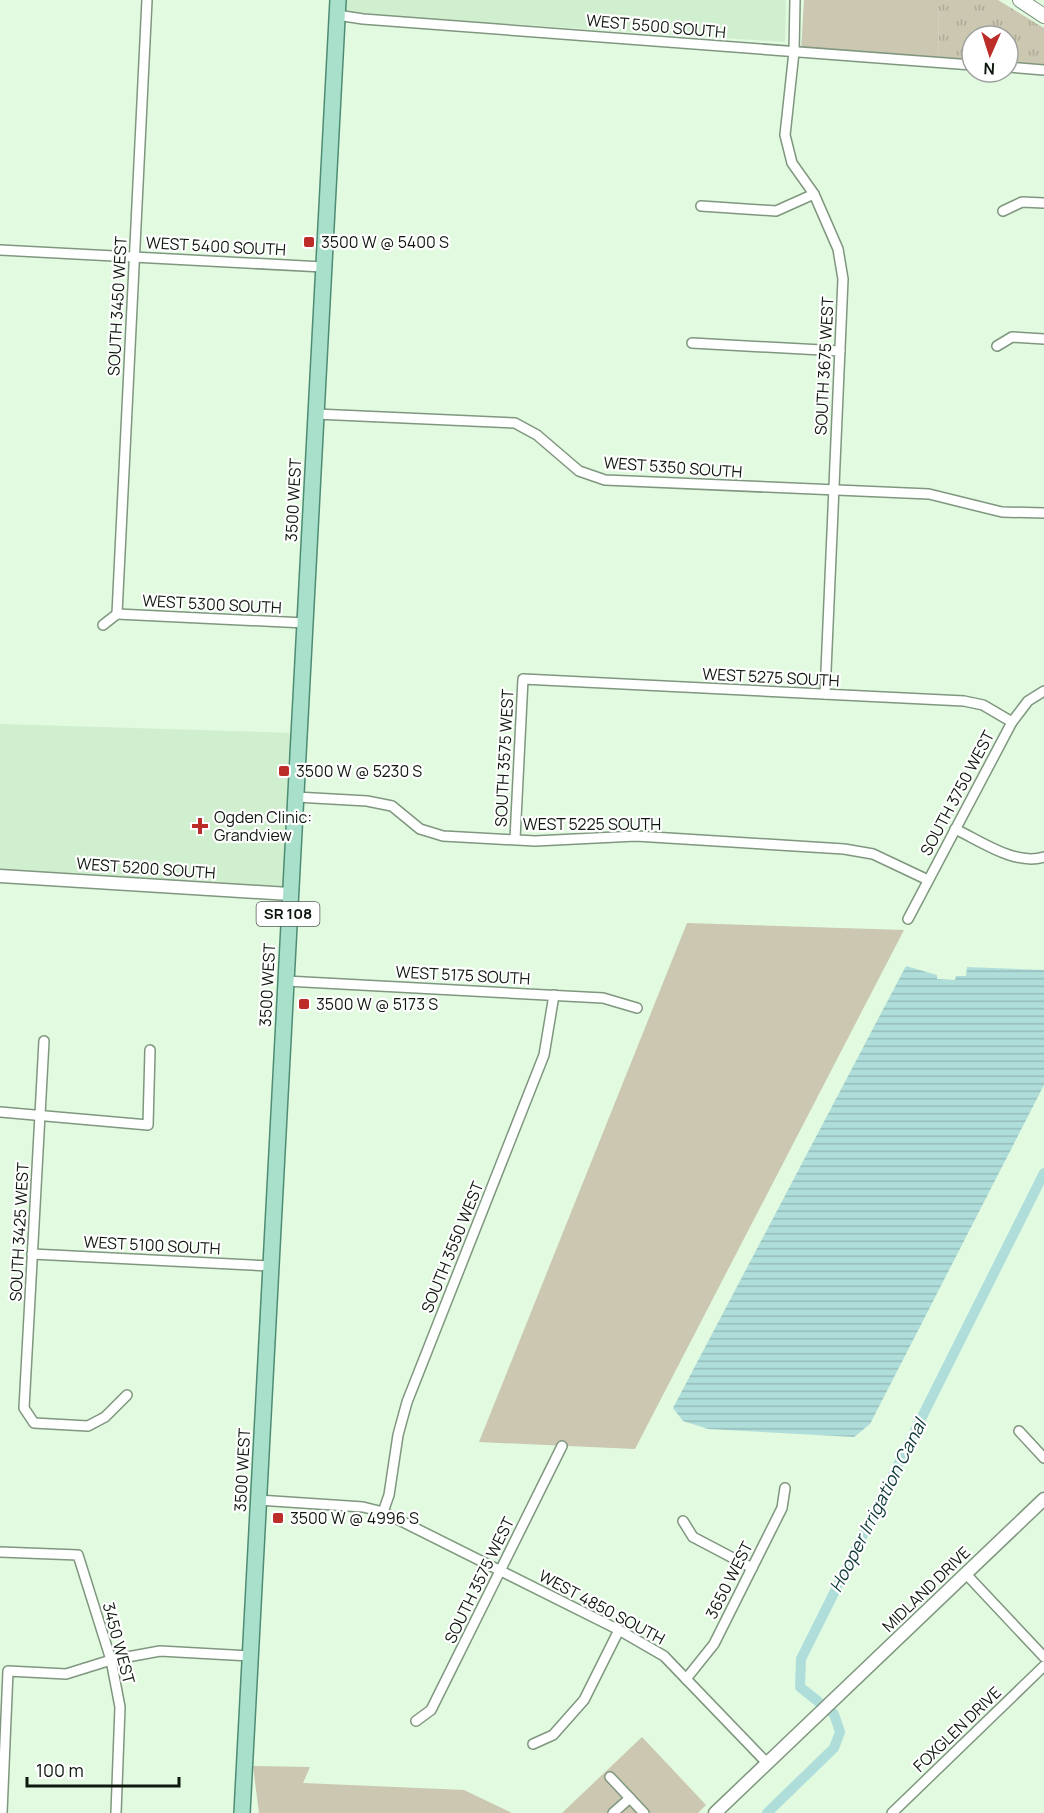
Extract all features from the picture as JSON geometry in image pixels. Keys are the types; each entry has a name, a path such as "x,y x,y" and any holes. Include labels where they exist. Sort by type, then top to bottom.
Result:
{"main road":[{"path":"1020,0 1044,16"},
{"name":"3500 WEST","path":"242,1813 337,8"}],"street":[{"name":"SOUTH 3450 WEST","path":"117,614 147,0"},
{"name":"SOUTH 3675 WEST","path":"795,0 794,52 785,135 792,163 814,194 838,249 843,279 825,694"},
{"name":"WEST 5500 SOUTH","path":"337,8 363,19 960,64"},
{"path":"1020,68 1044,70"},
{"path":"701,206 776,211 814,194"},
{"path":"1003,211 1022,202 1044,203"},
{"name":"WEST 5400 SOUTH","path":"0,250 323,267"},
{"path":"997,346 1012,337 1044,339"},
{"path":"692,343 840,351"},
{"name":"WEST 5350 SOUTH","path":"316,414 515,423 537,435 579,471 605,480 929,494 1002,512 1044,513"},
{"path":"103,625 117,614"},
{"name":"WEST 5300 SOUTH","path":"117,614 305,623"},
{"name":"WEST 5275 SOUTH","path":"523,679 964,701 983,705 1012,722"},
{"name":"SOUTH 3575 WEST","path":"515,839 523,679"},
{"name":"SOUTH 3750 WEST","path":"908,919 1012,722 1028,701 1044,691"},
{"name":"WEST 5225 SOUTH","path":"296,797 367,801 392,807 420,829 443,836 534,841 636,836 844,849 873,854 928,880"},
{"path":"955,829 1015,858 1036,859 1044,856"},
{"name":"WEST 5200 SOUTH","path":"0,876 289,894"},
{"name":"WEST 5175 SOUTH","path":"286,981 603,998 637,1008"},
{"name":"SOUTH 3550 WEST","path":"383,1512 389,1495 398,1435 407,1402 544,1055 554,995"},
{"name":"SOUTH 3425 WEST","path":"44,1041 24,1408 34,1423 88,1426 105,1417 128,1395"},
{"path":"0,1112 148,1125 150,1050"},
{"name":"WEST 5100 SOUTH","path":"32,1254 271,1266"},
{"path":"1019,1431 1044,1458"},
{"name":"SOUTH 3575 WEST","path":"416,1721 431,1710 562,1446"},
{"name":"3650 WEST","path":"686,1679 714,1644 782,1508 785,1488"},
{"name":"MIDLAND DRIVE","path":"714,1813 1044,1499"},
{"name":"WEST 4850 SOUTH","path":"258,1500 363,1507 383,1512 619,1630 664,1656 767,1763"},
{"path":"683,1521 693,1537 752,1568"},
{"name":"3450 WEST","path":"0,1552 78,1555 111,1660 120,1707 116,1813"},
{"path":"966,1574 1044,1657"},
{"path":"533,1744 553,1736 584,1700 619,1630"},
{"path":"2,1813 8,1671 66,1674 111,1660 160,1651 250,1656"},
{"name":"FOXGLEN DRIVE","path":"892,1813 1044,1666"},
{"path":"610,1778 644,1813"},
{"path":"613,1813 630,1798"}],"shaded area":[{"path":"343,0 786,0 785,42 342,13"},
{"path":"0,724 293,733 286,895 0,879"}],"green space":[{"path":"804,0 938,0 939,60 801,52"},
{"path":"938,0 998,0 1044,28 1044,66 1020,65 1020,24 960,24 960,61 939,60"},
{"path":"687,923 904,930 635,1449 479,1442"},
{"path":"642,1737 706,1805 698,1813 562,1813"},
{"path":"253,1766 310,1767 303,1783 464,1790 512,1813 259,1813"}],"water":[{"path":"906,966 937,975 937,979 955,980 956,976 966,976 967,967 1044,970 1044,1085 870,1424 854,1437 708,1429 683,1421 673,1408"}],"waterway":[{"name":"Hooper Irrigation Canal","path":"767,1813 834,1748 840,1732 834,1714 800,1687 801,1659 1044,1173"}],"place":[{"name":"3500 W @ 5400 S","path":"309,242"},
{"name":"3500 W @ 5230 S","path":"284,771"},
{"name":"Ogden Clinic: Grandview","path":"200,826"},
{"name":"3500 W @ 5173 S","path":"304,1004"},
{"name":"3500 W @ 4996 S","path":"278,1518"}]}
